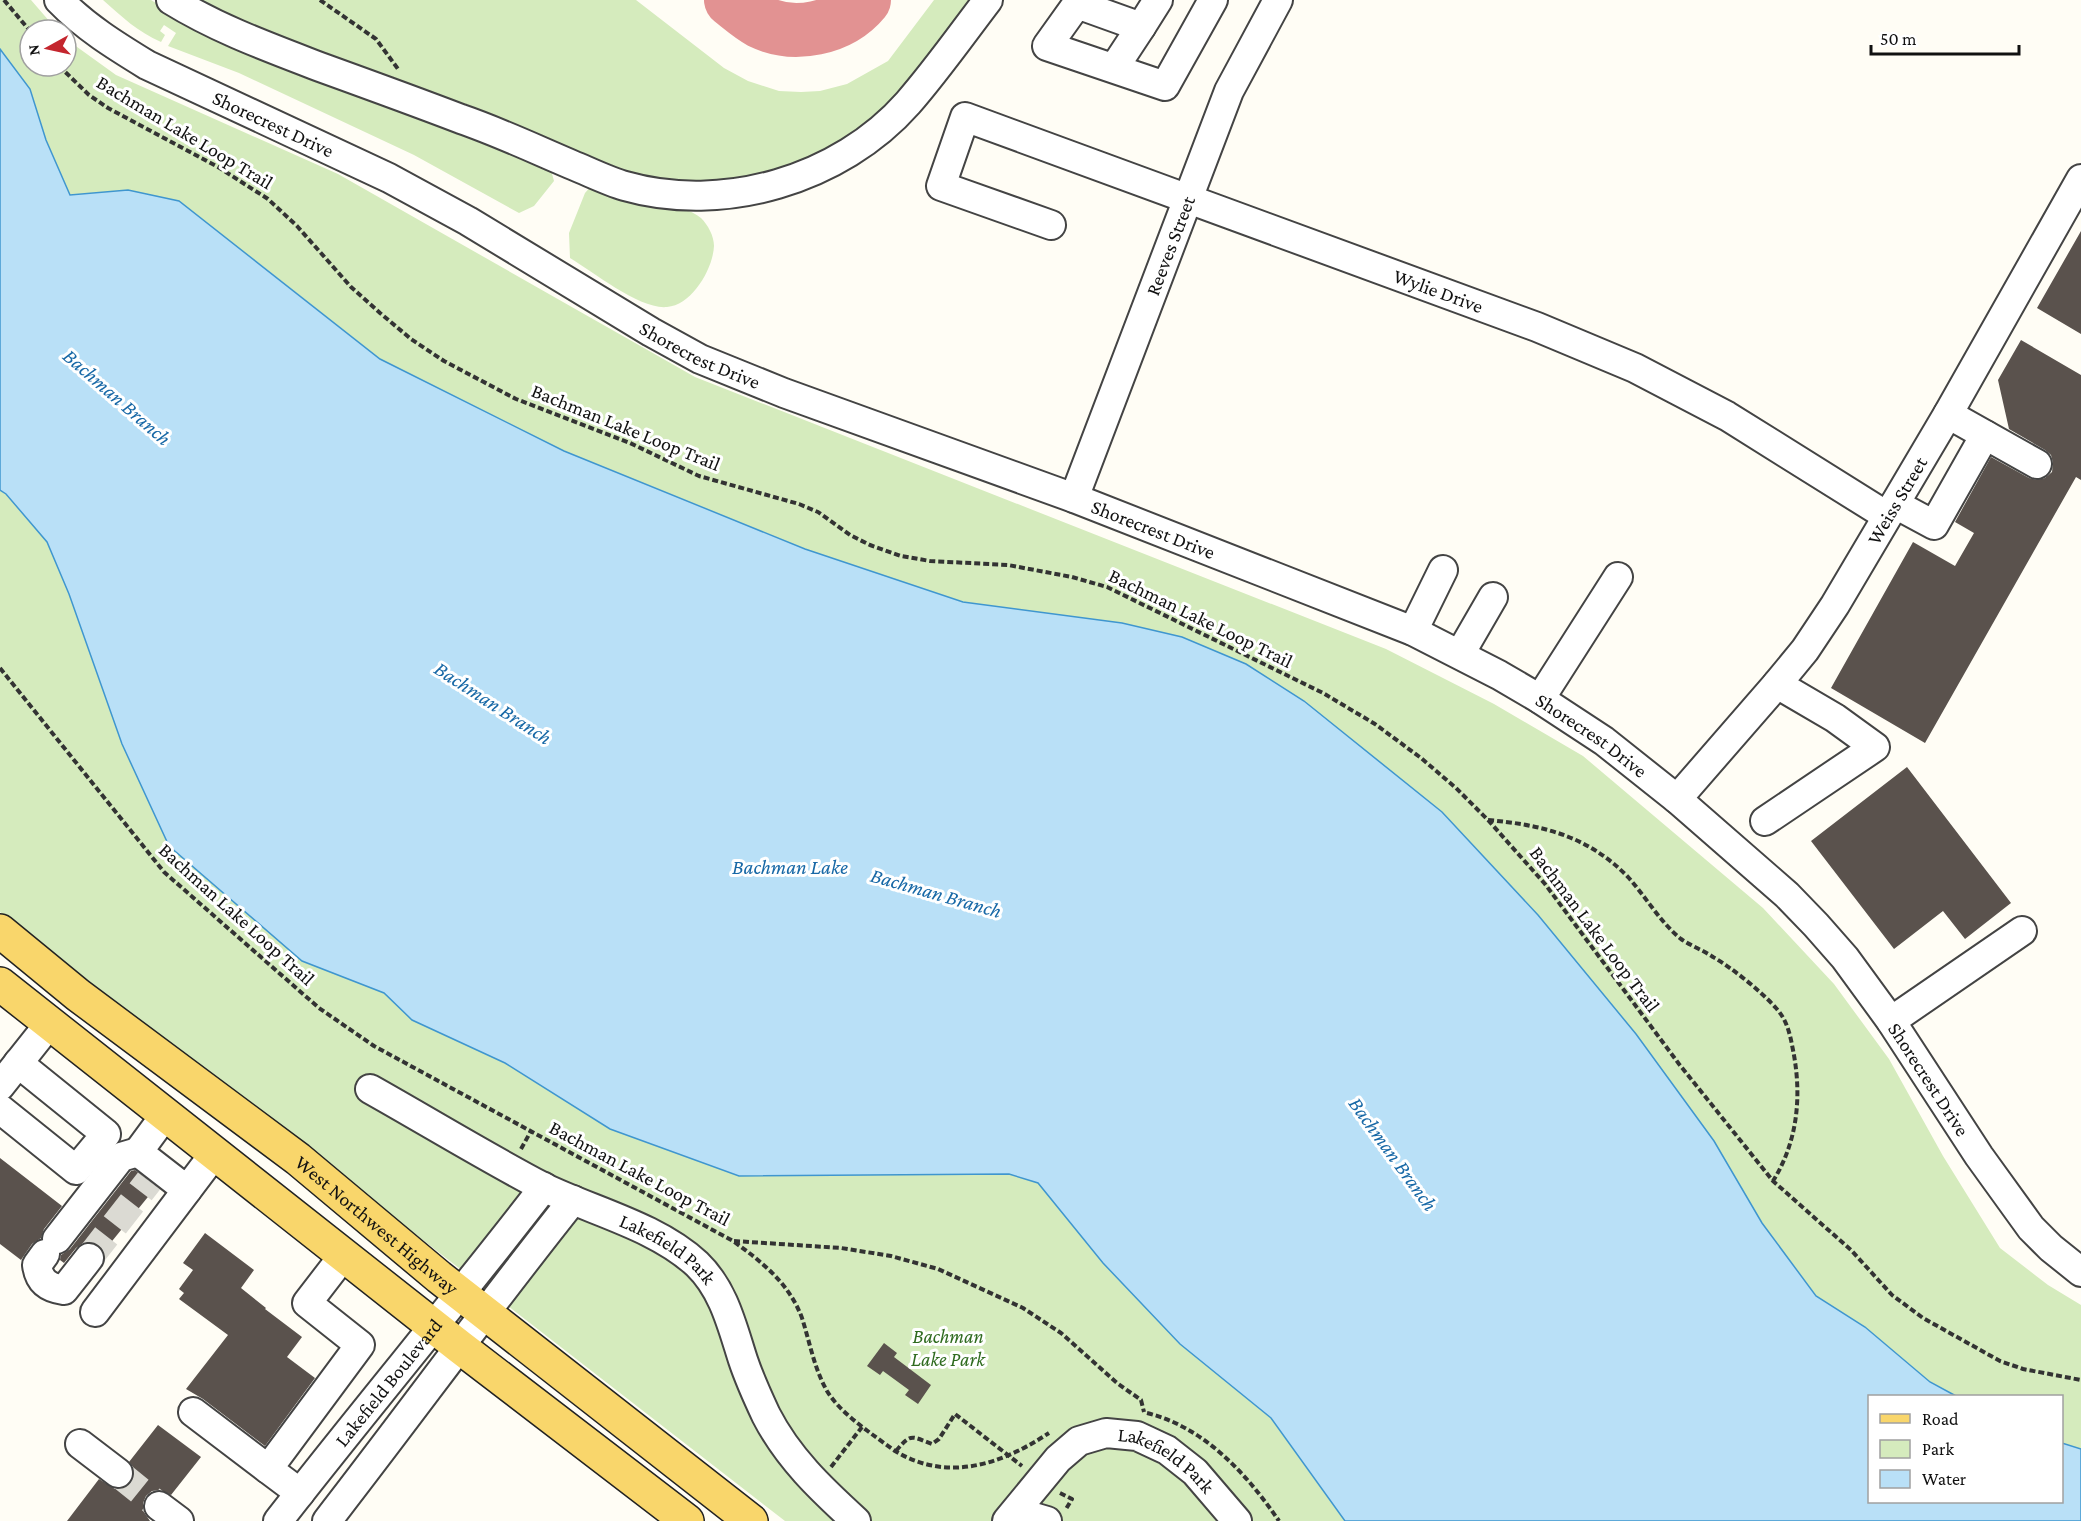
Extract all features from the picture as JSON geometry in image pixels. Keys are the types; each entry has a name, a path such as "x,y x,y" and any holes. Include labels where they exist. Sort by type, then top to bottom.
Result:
{"main road":[{"name":"West Northwest Highway","path":"0,932 78,995 298,1160 473,1304 752,1521"},
{"path":"0,958 24,966 78,995"},
{"name":"West Northwest Highway","path":"4,995 50,1023 460,1347 687,1521"},
{"path":"166,1114 180,1110 214,1120 271,1162 298,1160"}],"street":[{"name":"Shorecrest Drive","path":"59,0 114,45 147,64 388,178 468,221 651,332 700,359 784,393 1074,498 1413,631 1460,654 1539,699 1604,741 1677,799 1787,895 1816,925 1845,958 1891,1021 2011,1202 2031,1228 2051,1248 2081,1272"},
{"path":"171,0 234,34 467,121 624,186 660,194 692,196 731,194 764,188 807,175 839,159 872,136 907,105 988,0"},
{"path":"1114,68 1158,0"},
{"path":"1141,27 1077,4 1047,46 1165,86 1213,0"},
{"name":"Reeves Street","path":"1074,498 1229,91 1278,0"},
{"name":"Wylie Drive","path":"1051,225 941,186 965,117 1537,327 1635,369 1727,416 1891,510 1934,525 1985,435"},
{"name":"Weiss Street","path":"1677,799 1805,650 1835,605 2077,197"},
{"path":"1948,414 2037,464"},
{"path":"1413,631 1443,570"},
{"path":"1539,699 1618,577"},
{"path":"1460,654 1493,597"},
{"path":"1765,821 1875,747 1835,718 1777,684"},
{"path":"1891,1021 2022,931"},
{"path":"0,1086 50,1023"},
{"path":"0,1109 76,1170 106,1134 18,1063"},
{"name":"Lakefield Park","path":"369,1089 544,1187 650,1234 697,1264 719,1293 732,1319 744,1362 766,1415 791,1456 817,1486 856,1521"},
{"path":"148,1167 166,1114"},
{"path":"95,1312 215,1153"},
{"path":"89,1258 64,1290 52,1288 39,1277 37,1264 120,1157 148,1167 187,1190"},
{"name":"Lakefield Boulevard","path":"327,1521 460,1347 473,1304 544,1187"},
{"name":"Lakefield Boulevard","path":"290,1505 435,1327 473,1304 573,1200"},
{"path":"268,1469 360,1345 307,1303 344,1255"},
{"path":"342,1369 379,1394"},
{"path":"193,1412 268,1469 290,1505 316,1521"},
{"name":"Lakefield Park","path":"1008,1521 1058,1459 1079,1441 1106,1433 1137,1436 1167,1450 1195,1473 1237,1521"},
{"path":"80,1444 118,1473"},
{"path":"1008,1521 1030,1516 1056,1517"}],"path":[{"path":"4,0 19,18"},
{"path":"320,0 376,39 425,106"},
{"name":"Bachman Lake Loop Trail","path":"71,78 89,95 108,108 218,167 268,198 297,226 351,287 380,313 411,339 479,381 556,416 630,443 699,476 799,504 818,512 860,540 901,556 930,561 1008,565 1072,577 1107,587 1323,693 1375,724 1447,781 1488,820 1545,884 1679,1064 1773,1181 1851,1250 1892,1295 1923,1318 2000,1361 2023,1369 2081,1380"},
{"name":"Bachman Lake Loop Trail","path":"0,668 164,872 319,1008 374,1046 733,1241 758,1258 784,1284 794,1299 819,1374 829,1394 842,1410 896,1452 917,1461 951,1467 991,1463 1009,1456 1057,1428"},
{"path":"1488,820 1545,827 1581,842 1597,852 1628,877 1682,939 1715,958 1768,999 1777,1009 1790,1034 1798,1094 1791,1143 1773,1181"},
{"path":"733,1241 841,1248 891,1256 938,1269 1023,1308 1061,1333 1117,1383 1142,1400 1144,1412"},
{"path":"1136,1411 1162,1417 1182,1426 1222,1454 1256,1490 1279,1521"},
{"path":"896,1452 907,1438 913,1436 932,1444 939,1439 955,1414 1040,1480 1072,1499 1056,1517"},
{"path":"817,1486 862,1427"}],"green space":[{"path":"0,0 31,0 47,18 18,18 18,73 0,49"},
{"path":"103,0 151,0 190,24 265,62 442,124 551,170 554,181 534,206 519,213 414,155 239,73 168,46 176,33 164,25 160,31 165,35 161,42 138,29"},
{"path":"194,0 636,0 724,68 748,81 779,91 801,92 820,91 847,84 888,61 934,0 975,0 900,94 878,116 831,150 758,178 671,184 621,173 322,58"},
{"path":"78,48 116,75 338,174 695,377 1386,649 1494,704 1583,756 1763,908 1834,984 1889,1059 1943,1156 2000,1248 2048,1285 2081,1305 2081,1449 2063,1443 2063,1395 1954,1395 1930,1382 1865,1327 1816,1296 1762,1223 1714,1141 1636,1034 1538,915 1442,812 1303,701 1122,623 963,602 805,549 564,451 380,359 251,257 128,190 70,195 46,140 30,89 22,78 78,78"},
{"path":"592,185 680,207 704,221 713,238 713,255 700,284 685,300 667,307 644,303 617,289 570,258 569,233 585,193"},
{"name":"Bachman Lake Park","path":"0,490 47,542 69,594 122,744 169,846 302,961 384,993 412,1020 505,1063 1009,1174 1038,1183 1103,1263 1180,1344 1271,1418 1345,1521 785,1521 0,912"}],"water":[{"name":"Bachman Lake","path":"0,49 18,73 18,78 22,78 30,89 46,140 70,195 128,190 179,201 380,359 564,451 805,549 963,602 1122,623 1182,637 1246,664 1304,701 1442,812 1538,915 1636,1034 1714,1141 1762,1223 1816,1296 1865,1327 1930,1382 1954,1395 1868,1395 1868,1503 2063,1503 2063,1443 2081,1449 2081,1521 1345,1521 1271,1418 1180,1344 1103,1263 1038,1183 1009,1174 739,1176 610,1129 505,1063 412,1020 384,993 302,961 169,846 122,744 69,594 47,542 0,490"}],"building":[{"path":"2081,231 2081,334 2037,308"},
{"path":"2021,340 2081,375 2081,480 2076,477 1925,743 1831,688 1913,542 1955,566 1974,533 1955,522 1991,457 2037,480 2045,478 2052,472 2051,455 2009,429 1998,380"},
{"path":"1907,767 2011,903 1965,939 1943,911 1894,949 1811,841"},
{"path":"0,1158 62,1206 44,1229 41,1238 32,1244 21,1260 0,1244"},
{"path":"135,1170 156,1187 104,1251 92,1242 83,1243 64,1263 60,1260 61,1255 70,1249 131,1171"},
{"path":"205,1233 254,1270 241,1288 302,1337 287,1357 315,1378 265,1446 203,1399 186,1389 228,1335 179,1299 184,1293 179,1289 193,1270 183,1263"},
{"path":"884,1343 897,1353 894,1357 931,1385 918,1404 905,1395 909,1390 883,1371 880,1375 867,1366"},
{"path":"158,1425 201,1457 171,1495 160,1490 152,1491 146,1496 143,1503 144,1512 150,1521 67,1521 99,1479 115,1489 124,1488 131,1483 134,1475 133,1467 129,1462"}],"taxiway":[{"path":"731,0 761,22 774,27 802,30 830,24 854,10 864,0"}],"tunnel":[{"path":"89,1258 149,1181"},
{"path":"118,1473 159,1506"}],"water label":[{"name":"Bachman Branch","path":"117,397"},
{"name":"Bachman Branch","path":"493,703"},
{"name":"Bachman Branch","path":"936,893"},
{"name":"Bachman Branch","path":"1393,1154"}]}
